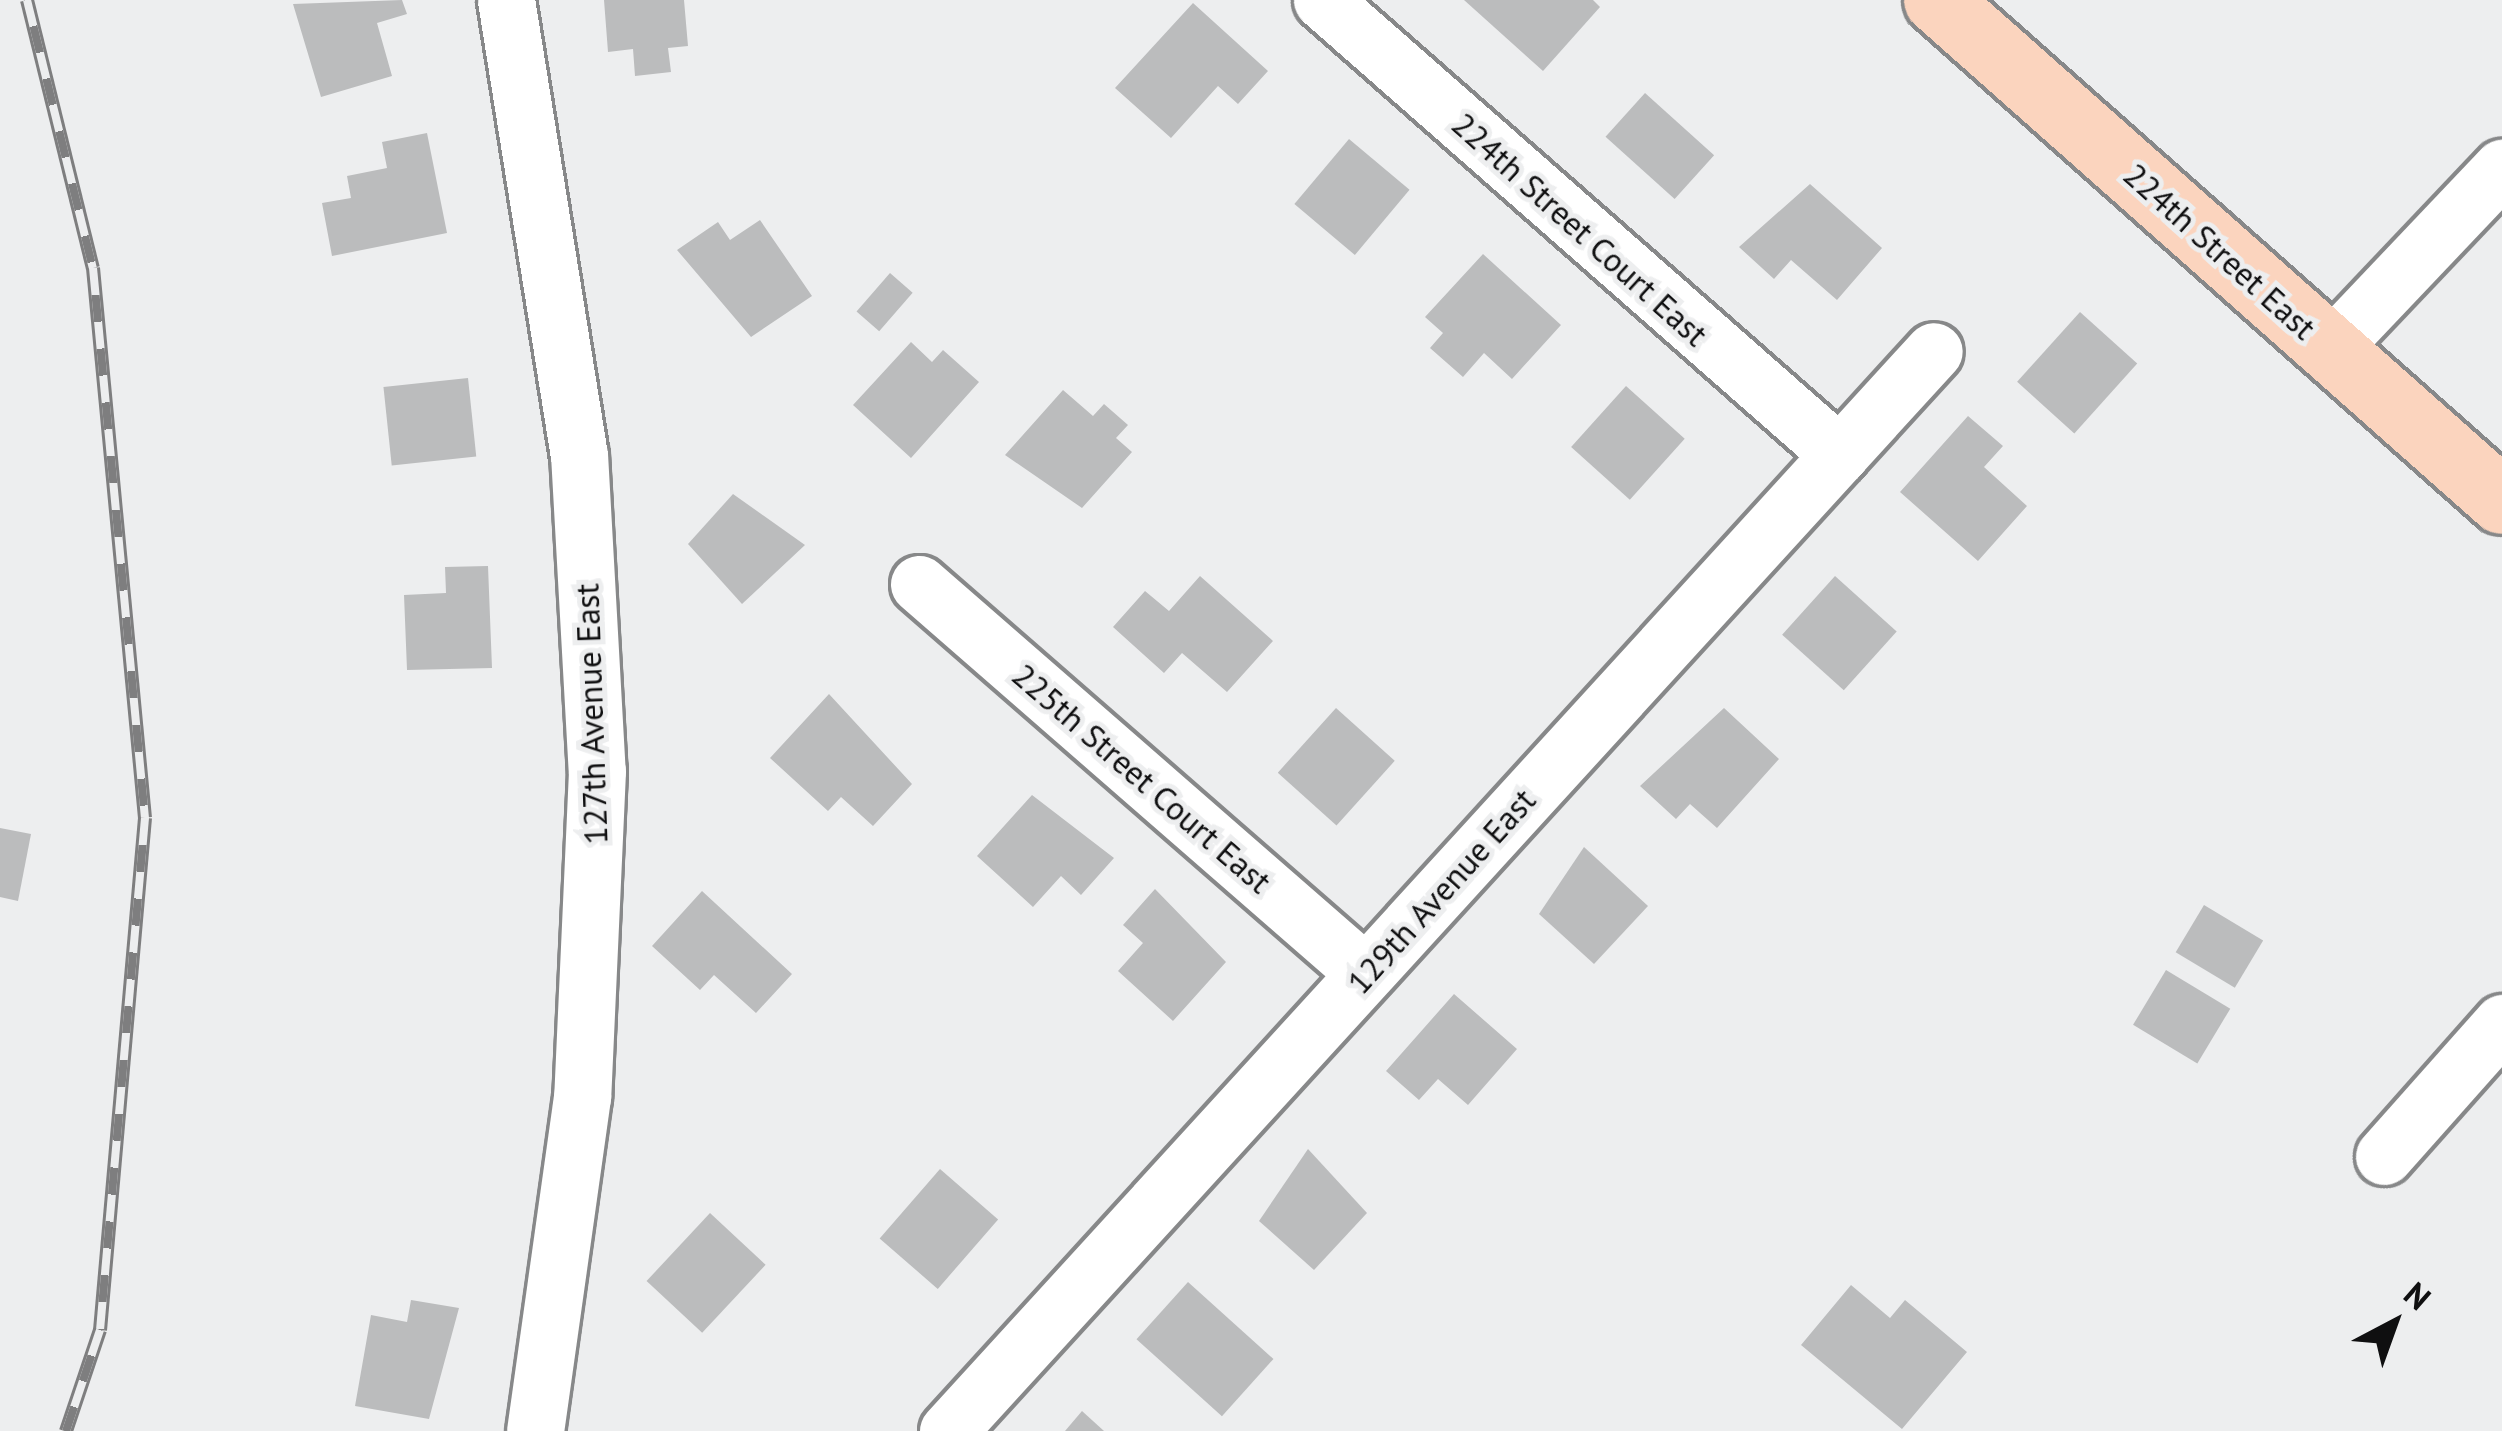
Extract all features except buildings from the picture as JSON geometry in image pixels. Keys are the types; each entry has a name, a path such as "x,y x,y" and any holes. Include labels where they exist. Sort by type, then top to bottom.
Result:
{"main road":[{"name":"224th Street East","path":"1937,0 2502,501"}],"street":[{"name":"127th Avenue East","path":"506,0 579,454 597,771 582,1097 535,1431"},
{"name":"224th Street Court East","path":"1322,0 1840,455"},
{"path":"2330,349 2502,168"},
{"name":"129th Avenue East","path":"948,1431 1934,351"},
{"name":"225th Street Court East","path":"919,584 1365,973"},
{"path":"2384,1156 2502,1023"}],"railway":[{"path":"27,0 93,268 145,818 100,1330 66,1431"}]}
